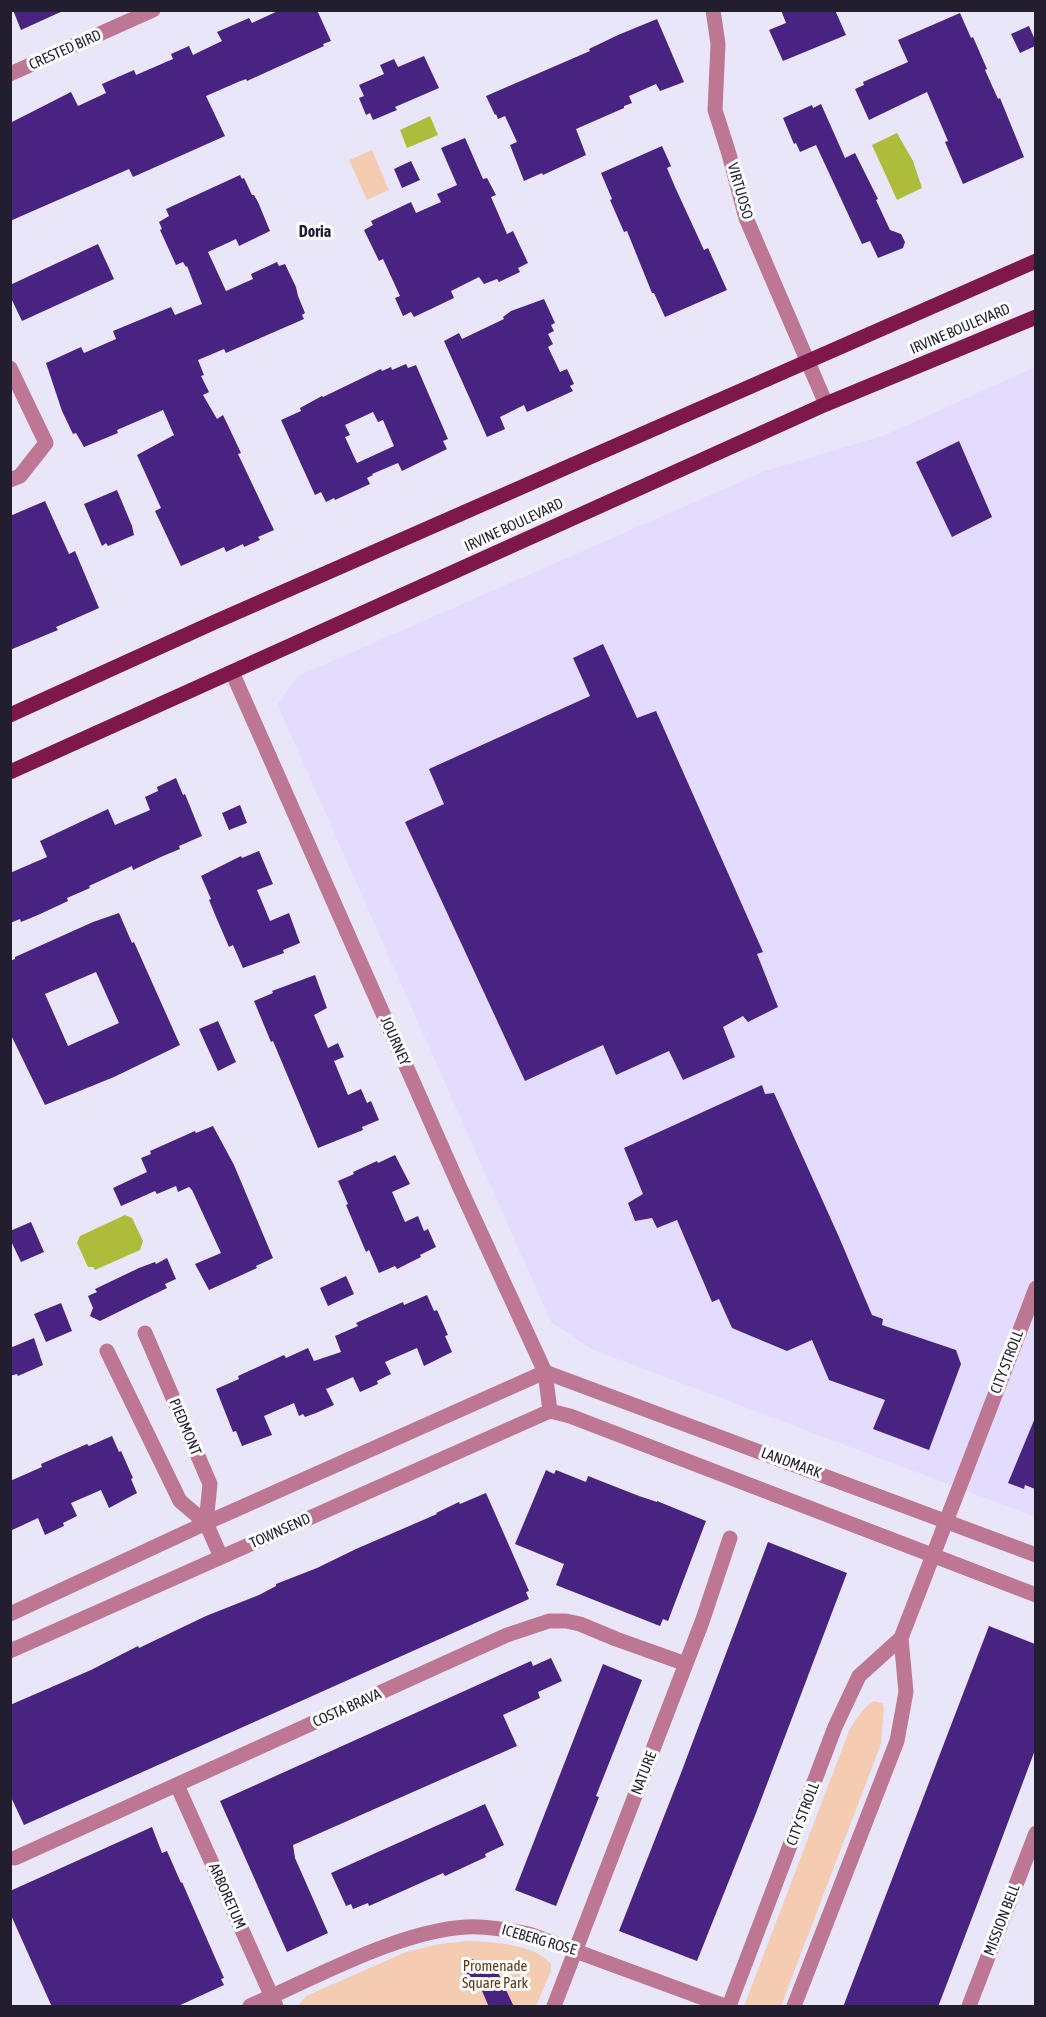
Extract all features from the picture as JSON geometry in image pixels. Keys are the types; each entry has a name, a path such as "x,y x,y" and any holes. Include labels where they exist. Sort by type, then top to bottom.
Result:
{"main road":[{"name":"IRVINE BOULEVARD","path":"10,715 1035,261"},
{"name":"IRVINE BOULEVARD","path":"10,772 826,404 1035,316"}],"street":[{"name":"CRESTED BIRD","path":"10,74 153,10"},
{"name":"VIRTUOSO","path":"713,10 718,44 715,110 746,218 826,404"},
{"path":"10,368 46,443 20,476 10,480"},
{"name":"JOURNEY","path":"232,672 455,1177 545,1372 550,1411"},
{"name":"CITY STROLL","path":"729,2007 836,1727 859,1676 901,1638 948,1521 1035,1288"},
{"name":"PIEDMONT","path":"145,1333 210,1484 206,1523"},
{"name":"PIEDMONT","path":"107,1351 180,1501 206,1523 221,1557"},
{"path":"10,1614 206,1523 545,1372"},
{"name":"LANDMARK","path":"545,1372 1035,1555"},
{"path":"550,1411 570,1416 1035,1595"},
{"name":"TOWNSEND","path":"10,1650 550,1411"},
{"name":"NATURE","path":"554,2007 686,1664 730,1538"},
{"name":"COSTA BRAVA","path":"15,1858 507,1635 549,1621 580,1623 616,1639 686,1664"},
{"name":"CITY STROLL","path":"794,2007 897,1741 906,1692 901,1638"},
{"name":"ARBORETUM","path":"177,1785 274,2002"},
{"name":"MISSION BELL","path":"969,2007 1035,1833"},
{"name":"ICEBERG ROSE","path":"250,2007 274,2002 372,1952 425,1933 455,1928 497,1928 529,1934 725,2007"}],"shaded area":[{"path":"430,116 438,135 407,148 400,130"},
{"path":"897,133 913,161 922,188 897,200 872,145"},
{"path":"1035,367 1035,1517 591,1349 551,1322 277,704 298,676 765,471 885,435"},
{"path":"125,1215 132,1218 143,1241 140,1250 95,1270 93,1267 88,1267 77,1243 80,1236"}],"green space":[{"path":"372,150 389,190 367,200 349,160"},
{"path":"874,1701 882,1703 884,1707 881,1744 781,2006 744,2006 849,1731 863,1710"},
{"name":"Promenade Square Park","path":"468,1941 513,1945 544,1957 551,1964 551,1971 536,2006 298,2006 306,1996 406,1952 440,1944"}],"building":[{"path":"13,10 65,10 21,30"},
{"path":"280,10 317,10 331,41 247,81 246,79 206,96 225,136 133,177 129,169 10,221 10,123 71,92 78,106 106,93 102,84 134,70 136,75 173,59 171,54 189,46 193,55 222,41 217,32 249,18 252,23"},
{"path":"781,10 835,10 846,35 783,61 769,30 786,23"},
{"path":"960,13 971,38 973,37 987,69 985,70 998,99 1000,98 1024,157 963,184 927,92 869,120 855,89 864,85 863,82 908,62 898,40"},
{"path":"657,19 684,82 660,91 656,84 629,96 632,103 624,108 576,129 586,155 543,175 542,173 524,181 510,145 517,142 505,116 498,119 486,96"},
{"path":"1029,26 1035,46 1020,53 1011,34"},
{"path":"424,56 439,88 395,107 397,110 373,120 370,113 366,115 359,98 364,96 359,85 384,74 380,65 394,59 398,67"},
{"path":"821,104 845,158 855,153 878,199 876,200 890,230 901,234 905,242 903,248 878,258 870,241 862,244 816,145 800,152 796,143 794,144 783,118 812,105 813,108"},
{"path":"465,138 483,179 487,178 496,195 491,197 507,234 513,231 528,263 518,268 520,272 499,282 497,279 484,284 479,277 451,291 454,298 414,317 411,312 403,316 395,298 400,296 383,259 379,261 364,230 373,225 371,221 411,202 416,213 441,202 437,194 457,185 441,148"},
{"path":"662,146 671,166 667,168 675,187 704,250 708,248 727,290 665,317 652,293 627,231 624,232 601,173"},
{"path":"411,161 420,180 402,188 394,169"},
{"path":"240,175 258,202 270,231 239,246 236,239 208,252 226,291 253,279 251,274 277,262 279,266 285,264 305,313 302,315 304,319 226,353 224,349 198,360 204,375 201,376 209,392 203,395 217,419 223,415 241,453 238,454 274,530 244,547 243,544 226,552 224,547 181,566 155,511 161,508 137,455 174,435 163,410 84,447 76,433 73,434 62,411 46,363 81,347 84,353 116,339 113,331 171,307 175,315 202,304 187,266 183,262 176,265 160,230 162,229 159,222 169,216 166,209"},
{"path":"98,244 114,279 22,321 10,296 10,285"},
{"path":"544,299 555,323 551,325 554,331 548,334 553,344 548,347 560,372 567,369 574,384 570,386 573,391 527,412 524,405 500,417 505,429 487,437 444,341 459,333 462,339 504,319 503,317 511,311"},
{"path":"406,364 408,368 416,365 448,439 443,441 447,449 402,471 398,463 372,474 367,478 370,484 326,502 321,492 315,495 281,420 301,411 300,408 322,396 381,369 382,371 391,367 392,370","holes":["373,412 378,422 383,420 394,446 357,463 345,437 350,435 345,425"]},
{"path":"959,441 992,517 952,537 916,462"},
{"path":"117,490 134,535 108,546 106,543 102,546 84,504"},
{"path":"45,501 69,554 75,551 99,608 56,627 58,630 10,650 10,516"},
{"path":"603,644 637,718 656,711 763,952 757,954 778,1007 748,1022 743,1016 723,1027 735,1057 683,1080 669,1051 616,1075 603,1045 525,1081 405,822 444,804 429,769 590,696 573,658"},
{"path":"176,778 202,836 179,846 180,849 133,870 132,866 89,886 90,888 67,898 68,901 38,915 21,922 20,919 10,923 10,873 47,857 40,841 108,809 115,825 150,810 145,797 158,791 157,787"},
{"path":"240,805 247,823 229,830 222,813"},
{"path":"259,851 273,884 257,890 270,921 289,913 300,943 283,950 284,953 243,968 233,945 229,947 201,876 241,856 242,858"},
{"path":"119,913 180,1045 114,1077 45,1105 10,1033 10,961 93,922","holes":["96,972 119,1023 68,1046 45,994"]},
{"path":"315,975 327,1008 314,1015 328,1048 338,1043 344,1057 334,1061 348,1095 361,1089 367,1103 371,1101 379,1120 362,1127 363,1130 318,1148 254,1001 273,993 272,991"},
{"path":"218,1021 236,1062 218,1071 199,1029"},
{"path":"762,1085 765,1094 774,1093 872,1315 883,1319 882,1325 956,1350 961,1364 929,1450 873,1429 885,1400 829,1380 812,1340 787,1351 732,1328 719,1299 712,1302 677,1220 657,1228 652,1218 635,1221 628,1203 643,1194 624,1148"},
{"path":"213,1126 234,1165 273,1258 209,1290 195,1264 221,1253 192,1190 189,1187 178,1192 176,1186 157,1194 155,1191 121,1206 113,1188 147,1172 141,1158 151,1154 150,1151 195,1131 196,1133"},
{"path":"395,1155 410,1184 392,1192 405,1222 418,1216 424,1231 428,1229 436,1247 397,1269 395,1266 379,1273 369,1250 366,1252 338,1181 377,1161 378,1163"},
{"path":"31,1222 44,1252 21,1262 10,1239 10,1231"},
{"path":"167,1258 176,1279 165,1284 167,1288 100,1321 90,1316 93,1308 88,1296 97,1292 95,1289 139,1268 155,1262 156,1264"},
{"path":"346,1276 354,1294 328,1306 320,1288"},
{"path":"427,1295 434,1311 437,1310 448,1335 445,1336 452,1352 424,1366 417,1348 385,1362 391,1374 377,1381 378,1384 360,1392 353,1377 326,1389 334,1405 316,1413 305,1417 303,1414 299,1416 294,1403 264,1416 272,1435 242,1446 236,1431 233,1432 216,1389 284,1355 286,1358 308,1348 314,1361 341,1352 335,1336 358,1326 356,1323 403,1302 404,1305"},
{"path":"61,1303 72,1331 46,1342 34,1314"},
{"path":"34,1338 43,1365 18,1376 17,1374 10,1376 10,1348"},
{"path":"1035,1418 1035,1489 1025,1485 1024,1489 1008,1483"},
{"path":"112,1436 133,1478 131,1479 137,1493 109,1508 101,1490 71,1503 77,1516 63,1523 64,1526 45,1535 38,1518 10,1531 10,1481 42,1467 41,1464"},
{"path":"546,1470 554,1474 556,1470 586,1482 588,1476 706,1521 668,1621 663,1619 660,1626 556,1585 564,1564 515,1544"},
{"path":"486,1493 529,1591 526,1592 529,1599 24,1825 10,1795 10,1705 91,1670 138,1646 139,1648 206,1616 259,1595 276,1584 317,1568 459,1502 460,1504"},
{"path":"768,1542 847,1573 697,1961 619,1931"},
{"path":"989,1626 1035,1644 1035,1750 938,2007 843,2007"},
{"path":"551,1658 562,1681 538,1692 540,1698 503,1715 517,1746 293,1845 295,1858 328,1933 287,1952 220,1801 531,1661 533,1666"},
{"path":"603,1664 642,1680 556,1906 515,1890"},
{"path":"485,1804 504,1845 485,1854 486,1857 445,1876 443,1873 369,1906 368,1903 353,1909 351,1904 346,1906 331,1873"},
{"path":"152,1827 162,1853 167,1851 182,1882 224,1978 221,1979 224,1985 176,2007 52,2007 10,1913 10,1891"},
{"path":"471,1959 495,1966 514,2007 489,2007 479,1984 463,1977"}],"district":[{"name":"Doria","path":"315,232"}]}
